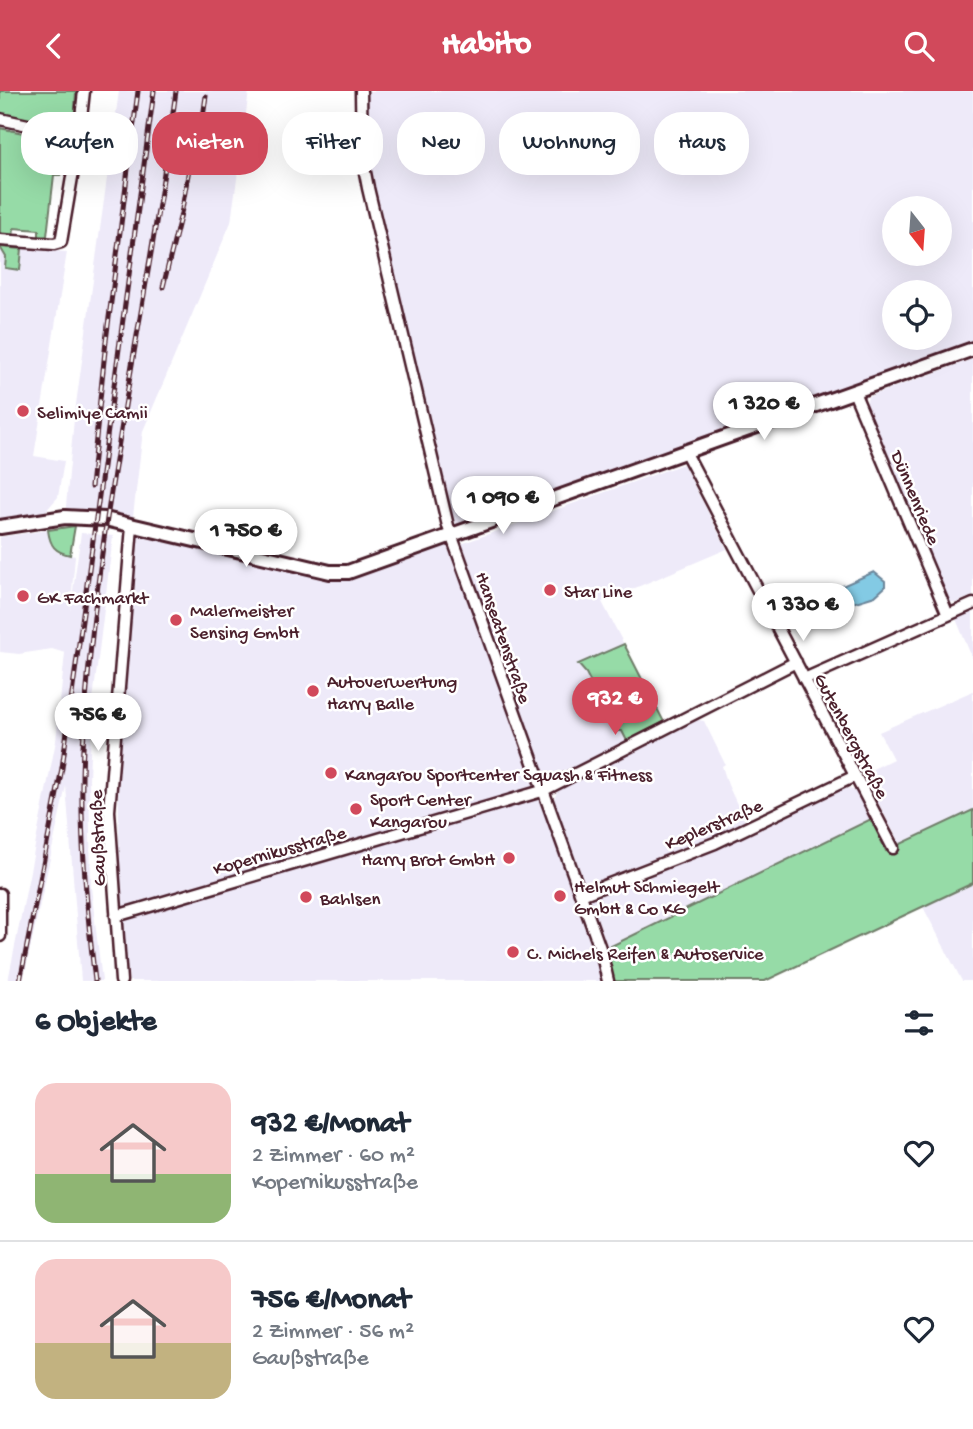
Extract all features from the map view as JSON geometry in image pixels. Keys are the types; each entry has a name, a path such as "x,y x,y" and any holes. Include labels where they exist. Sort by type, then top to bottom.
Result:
{"street":[{"path":"82,112 84,91"},
{"name":"Hanseatenstraße","path":"361,91 362,157 368,188 452,537 606,964 608,981"},
{"path":"0,119 21,124"},
{"path":"0,240 54,244 61,242 72,175"},
{"path":"0,527 80,516 330,572 363,569 973,349"},
{"name":"Dünnenriede","path":"854,392 948,615"},
{"name":"Gutenbergstraße","path":"686,453 893,848"},
{"name":"Gaußstraße","path":"121,981 109,811 132,526"},
{"path":"804,679 973,604"},
{"name":"Kopernikusstraße","path":"116,916 542,791 796,662"},
{"name":"Keplerstraße","path":"581,895 727,838 855,776"},
{"path":"0,894 0,936"}],"shaded area":[{"path":"119,91 249,91 246,112 152,112 152,175 237,175 231,222 143,431 132,525 331,572 452,537 608,981 129,981 120,905 118,756 132,526 65,517 74,419 107,175 138,175 138,112 116,112"},
{"path":"367,91 973,91 973,342 952,350 952,280 882,280 882,350 951,350 466,527 457,525 448,511 369,177 383,175 383,112 367,112"},
{"path":"0,247 67,252 34,456 64,461 58,497 44,513 0,519"},
{"path":"973,359 973,596 955,603 947,600 866,405 868,397"},
{"path":"683,464 727,549 602,602 664,722 547,781 461,544"},
{"path":"48,530 50,544 57,552 75,556 70,612 81,533 113,536 92,708 89,778 91,887 102,981 81,981 66,786 23,981 8,981 56,741 65,653 52,649 19,654 0,652 0,537"},
{"path":"973,611 973,660 956,619"},
{"path":"973,691 973,810 900,844 863,774 893,759 879,732"},
{"path":"698,720 704,721 725,764 722,766 728,785 751,834 845,788 857,791 871,819 608,948 554,799 558,790"},
{"path":"973,883 973,981 962,981 922,905"}],"green space":[{"path":"0,91 76,91 75,112 21,112 21,118 0,114"},
{"path":"0,128 21,133 21,175 54,175 47,236 39,238 39,230 14,228 13,239 0,238"},
{"path":"0,247 22,249 20,270 5,268 6,257"},
{"path":"75,526 70,555 57,550 50,540 48,530"},
{"path":"624,644 664,722 627,741 622,731 615,731 586,673 578,664"},
{"path":"973,810 973,883 765,981 611,981 612,972 603,950 871,819 886,851"}],"water":[{"path":"874,572 885,581 885,587 875,596 836,608 826,599 833,590"}],"railway":[{"path":"91,487 106,341 138,91"},
{"path":"20,981 62,768 154,91"},
{"path":"95,981 86,894 82,806 89,665 110,501 176,91"},
{"path":"204,112 206,96"},
{"path":"163,287 188,175"}],"place":[{"name":"Selimiye Camii","path":"23,411"},
{"name":"Star Line","path":"550,590"},
{"name":"GK Fachmarkt","path":"23,596"},
{"name":"Malermeister Sensing GmbH","path":"176,620"},
{"name":"Autoverwertung Harry Balle","path":"313,691"},
{"name":"Kangarou Sportcenter Squash & Fitness","path":"331,773"},
{"name":"Sport Center Kangarou","path":"356,809"},
{"name":"Harry Brot GmbH","path":"509,858"},
{"name":"Helmut Schmiegelt GmbH & Co KG","path":"560,896"},
{"name":"Bahlsen","path":"306,897"},
{"name":"C. Michels Reifen & Autoservice","path":"513,952"}]}
